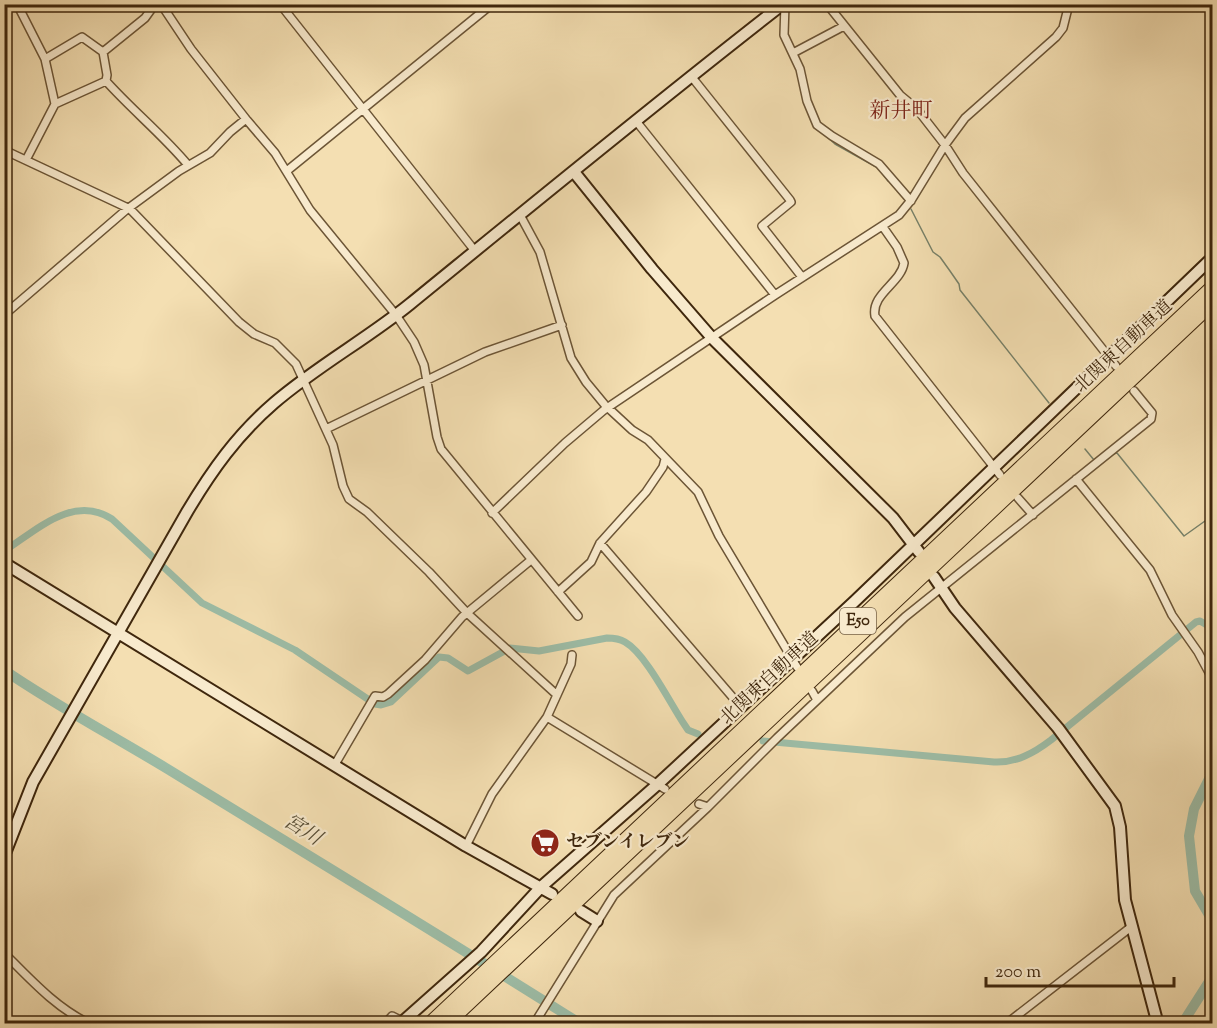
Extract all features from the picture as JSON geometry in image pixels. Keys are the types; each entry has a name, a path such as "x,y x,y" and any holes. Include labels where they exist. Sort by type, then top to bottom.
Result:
{"highway":[{"name":"北関東自動車道","path":"507,959 1212,288"},
{"name":"北関東自動車道","path":"430,1023 507,959 1212,303"},
{"name":"北関東自動車道","path":"446,1023 483,981"}],"street":[{"path":"17,4 45,59 55,104"},
{"path":"103,52 145,18 155,4"},
{"path":"161,4 191,49 288,170 310,210 396,315 417,348 424,365 441,449 578,616"},
{"path":"280,4 475,251"},
{"path":"288,170 492,4"},
{"path":"784,4 784,34 800,69 807,101 818,124 832,136 879,164 911,201"},
{"path":"4,856 28,792 210,473 227,450 275,402 396,315 691,76 784,4"},
{"path":"827,4 900,95 917,109 963,173 1112,362"},
{"path":"492,513 572,437 609,407 802,277 902,213 945,145 972,111 1056,37 1063,28 1068,4"},
{"path":"793,53 844,26"},
{"path":"45,59 82,37 103,52 106,81"},
{"path":"691,76 790,200 762,226 802,277"},
{"path":"26,160 55,104 106,81"},
{"path":"106,81 188,165"},
{"path":"4,315 75,252 163,182 210,153 246,119"},
{"path":"636,122 775,295"},
{"path":"4,150 130,209 239,322 254,334 285,351 296,364 333,445 344,490 349,499 367,512 467,613 557,695"},
{"path":"574,172 652,269 712,338 893,518 916,549"},
{"path":"520,215 540,252 575,365 595,393 632,430 648,440 701,496 719,536 794,663"},
{"path":"882,226 897,247 904,263 900,276 877,301 874,307 875,316 997,472"},
{"path":"385,1023 393,1016 403,1023 466,966 541,887 662,786 741,707 794,663 1112,362 1212,258"},
{"path":"326,429 485,352 562,325"},
{"path":"534,1023 614,895 905,617 1152,417 1152,413 1134,391"},
{"path":"558,592 591,562 600,543 646,492 663,467 665,459"},
{"path":"1076,479 1150,570 1172,615 1185,632 1212,678"},
{"path":"1018,498 1033,515"},
{"path":"600,543 741,707"},
{"path":"334,765 375,696 388,694 418,667 467,613 531,560"},
{"path":"4,563 466,846 552,894"},
{"path":"934,577 961,616 1061,732 1115,806 1120,827 1124,889 1131,927 1157,1020"},
{"path":"466,846 492,794 547,717 571,664 572,655"},
{"path":"812,691 817,700"},
{"path":"547,717 662,786"},
{"path":"699,804 708,807"},
{"path":"581,911 597,921"},
{"path":"1006,1023 1131,927"},
{"path":"4,953 52,999 69,1012 90,1023"}],"waterway":[{"path":"805,104 810,116"},
{"path":"824,134 835,144 878,168"},
{"path":"883,174 888,181"},
{"path":"911,209 933,252 940,257 950,271 959,284 960,290 1049,403"},
{"path":"1085,449 1094,460"},
{"path":"1113,454 1117,453 1184,536 1212,516"},
{"path":"4,551 56,518 69,513 98,512 112,519 202,603 295,650 375,704 381,705 391,702 439,657 448,658 468,671 510,648 539,651 607,638 619,639 633,648 641,657 688,730 698,734"},
{"path":"763,741 994,762 1010,761 1031,753 1051,740 1196,622 1200,621 1212,628"},
{"name":"宮川","path":"4,670 581,1024"},
{"path":"1212,773 1194,809 1189,836 1195,891 1212,920"},
{"path":"1182,1024 1212,977"}],"place":[{"name":"セブンイレブン","path":"545,843"}],"district":[{"name":"新井町","path":"901,112"}]}
